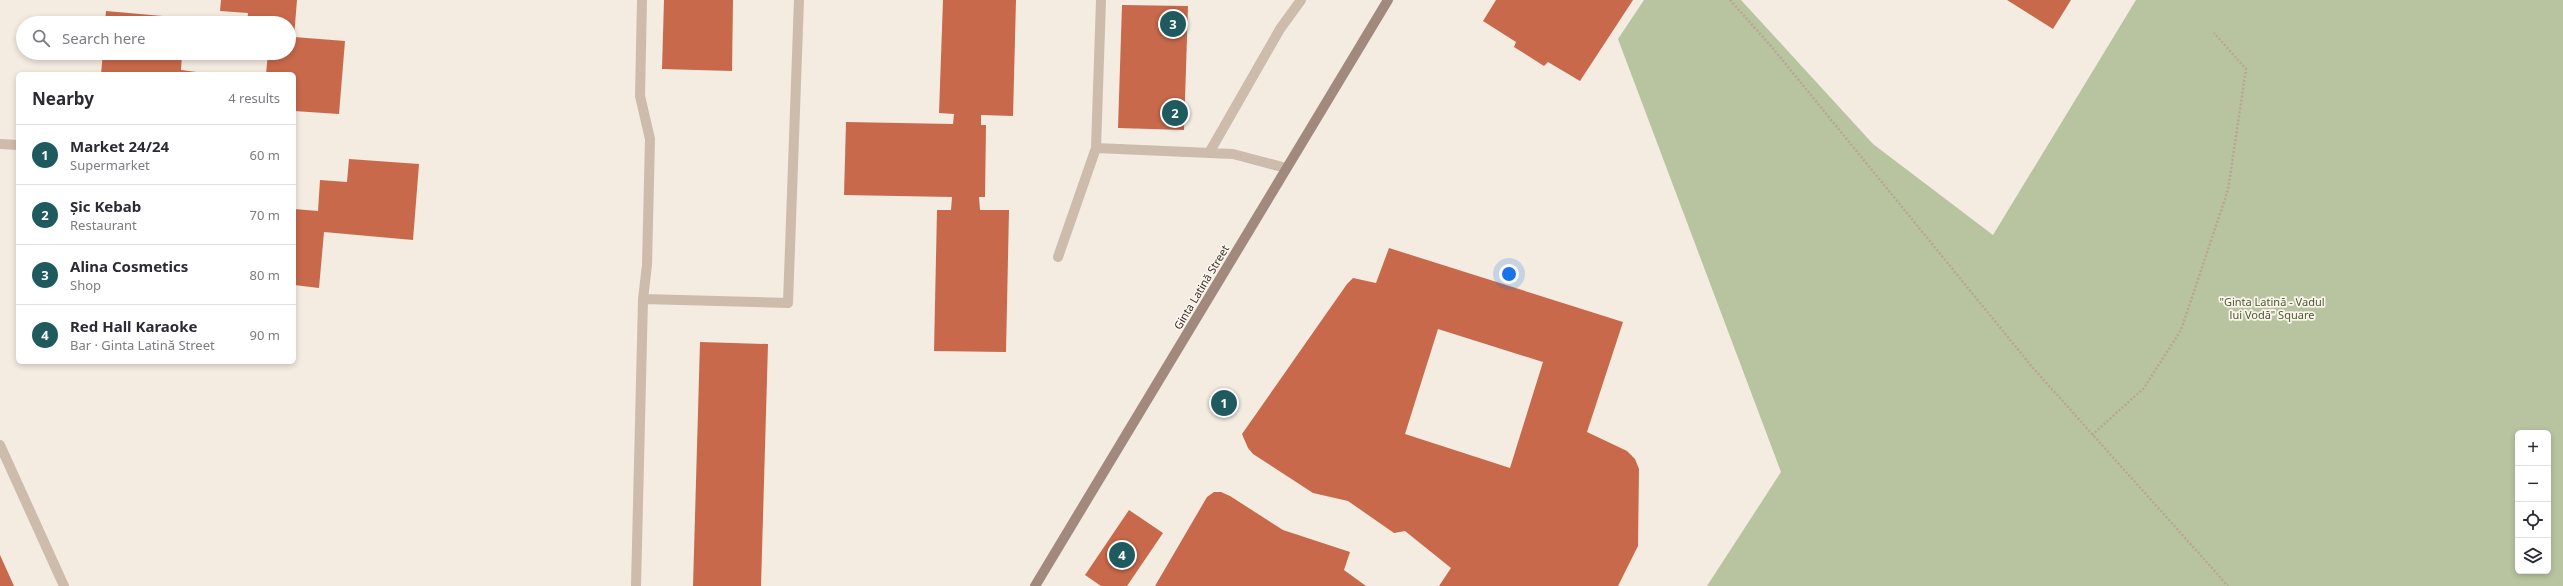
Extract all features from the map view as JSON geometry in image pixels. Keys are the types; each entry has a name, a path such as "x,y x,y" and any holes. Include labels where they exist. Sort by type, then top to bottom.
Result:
{"street":[{"name":"Ginta Latină Street","path":"1034,586 1388,0"}],"lane":[{"path":"636,586 643,299 647,265 650,139 640,96 642,0"},
{"path":"643,299 788,303 799,0"},
{"path":"1058,257 1096,148 1101,0"},
{"path":"1209,153 1280,29 1301,0"},
{"path":"0,144 16,145"},
{"path":"1096,148 1233,154 1286,168"},
{"path":"0,445 64,586"}],"path":[{"path":"1730,0 1771,46 2033,368 2228,586"},
{"path":"2092,435 2144,388 2181,330 2228,190 2246,69 2214,33"}],"green space":[{"name":"\"Ginta Latină - Vadul lui Vodă\" Square","path":"1644,0 1741,0 1873,144 1993,235 2136,0 2563,0 2563,586 1707,586 1781,472 1618,39"}],"building":[{"path":"221,0 297,0 296,16 248,16 248,13 220,11"},
{"path":"664,0 733,0 732,71 662,69"},
{"path":"943,0 1016,0 1013,116 981,115 981,125 986,125 985,197 979,197 980,210 1009,210 1006,352 934,351 937,210 951,210 952,197 844,195 846,122 953,124 954,114 939,113"},
{"path":"1496,0 1633,0 1580,81 1548,62 1544,66 1514,47 1516,42 1483,21"},
{"path":"2007,0 2071,0 2053,29"},
{"path":"1122,5 1188,6 1184,130 1118,128"},
{"path":"106,11 162,16 106,16"},
{"path":"296,37 345,41 339,114 296,111 296,72 266,72 267,60 296,60"},
{"path":"102,60 182,60 181,70 196,72 101,72"},
{"path":"349,159 419,164 413,240 324,232 319,288 296,285 296,209 318,211 320,180 347,182"},
{"path":"1389,248 1623,322 1587,432 1627,451 1635,459 1639,469 1638,546 1618,586 1439,586 1451,568 1405,531 1394,533 1348,501 1313,493 1253,454 1248,448 1242,434 1347,284 1353,278 1376,283","holes":["1438,329 1543,362 1510,468 1405,434"]},
{"path":"700,342 768,344 761,586 693,586"},
{"path":"1214,492 1221,492 1230,496 1283,530 1350,552 1344,570 1366,586 1155,586 1207,497"},
{"path":"1129,510 1163,533 1127,586 1101,586 1085,575"},
{"path":"0,555 14,586 0,586"}],"place":[{"name":"Alina Cosmetics","path":"1173,24"},
{"name":"Șic Kebab","path":"1175,113"},
{"name":"Market 24/24","path":"1224,403"},
{"name":"Red Hall Karaoke","path":"1122,555"}]}
